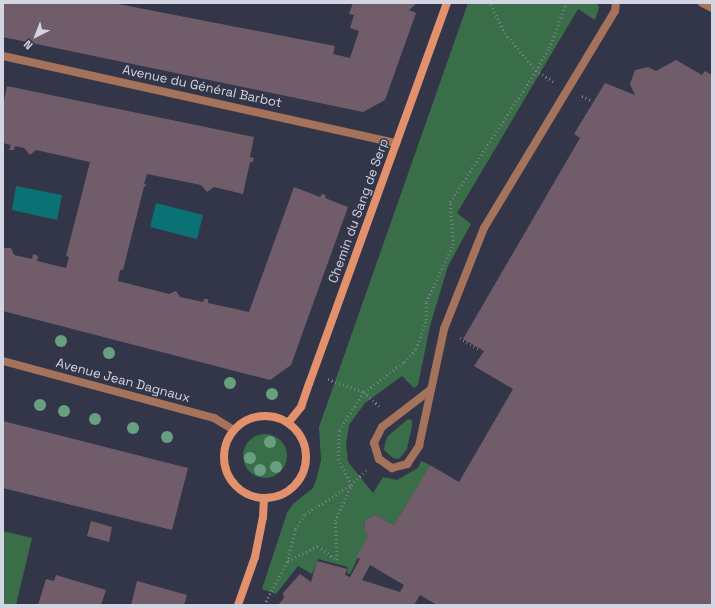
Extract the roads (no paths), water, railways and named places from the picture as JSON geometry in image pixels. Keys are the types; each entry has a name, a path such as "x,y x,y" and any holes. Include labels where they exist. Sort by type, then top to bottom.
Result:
{"street":[{"name":"Chemin du Sang de Serp","path":"288,423 301,407 447,3"},
{"path":"429,391 382,427 374,442 379,459 392,468 407,464 421,439 429,391 444,329 484,228 614,11 616,3"},
{"path":"702,3 712,8"},
{"name":"Avenue du Général Barbot","path":"3,56 396,143"},
{"name":"Avenue Jean Dagnaux","path":"3,361 214,418 234,430"},
{"path":"266,416 288,423 302,438 306,450 304,472 291,489 279,496 264,498 250,496 230,479 224,454 227,441 234,430 243,422 266,416"},
{"path":"238,605 255,557 263,517 264,498"}]}
